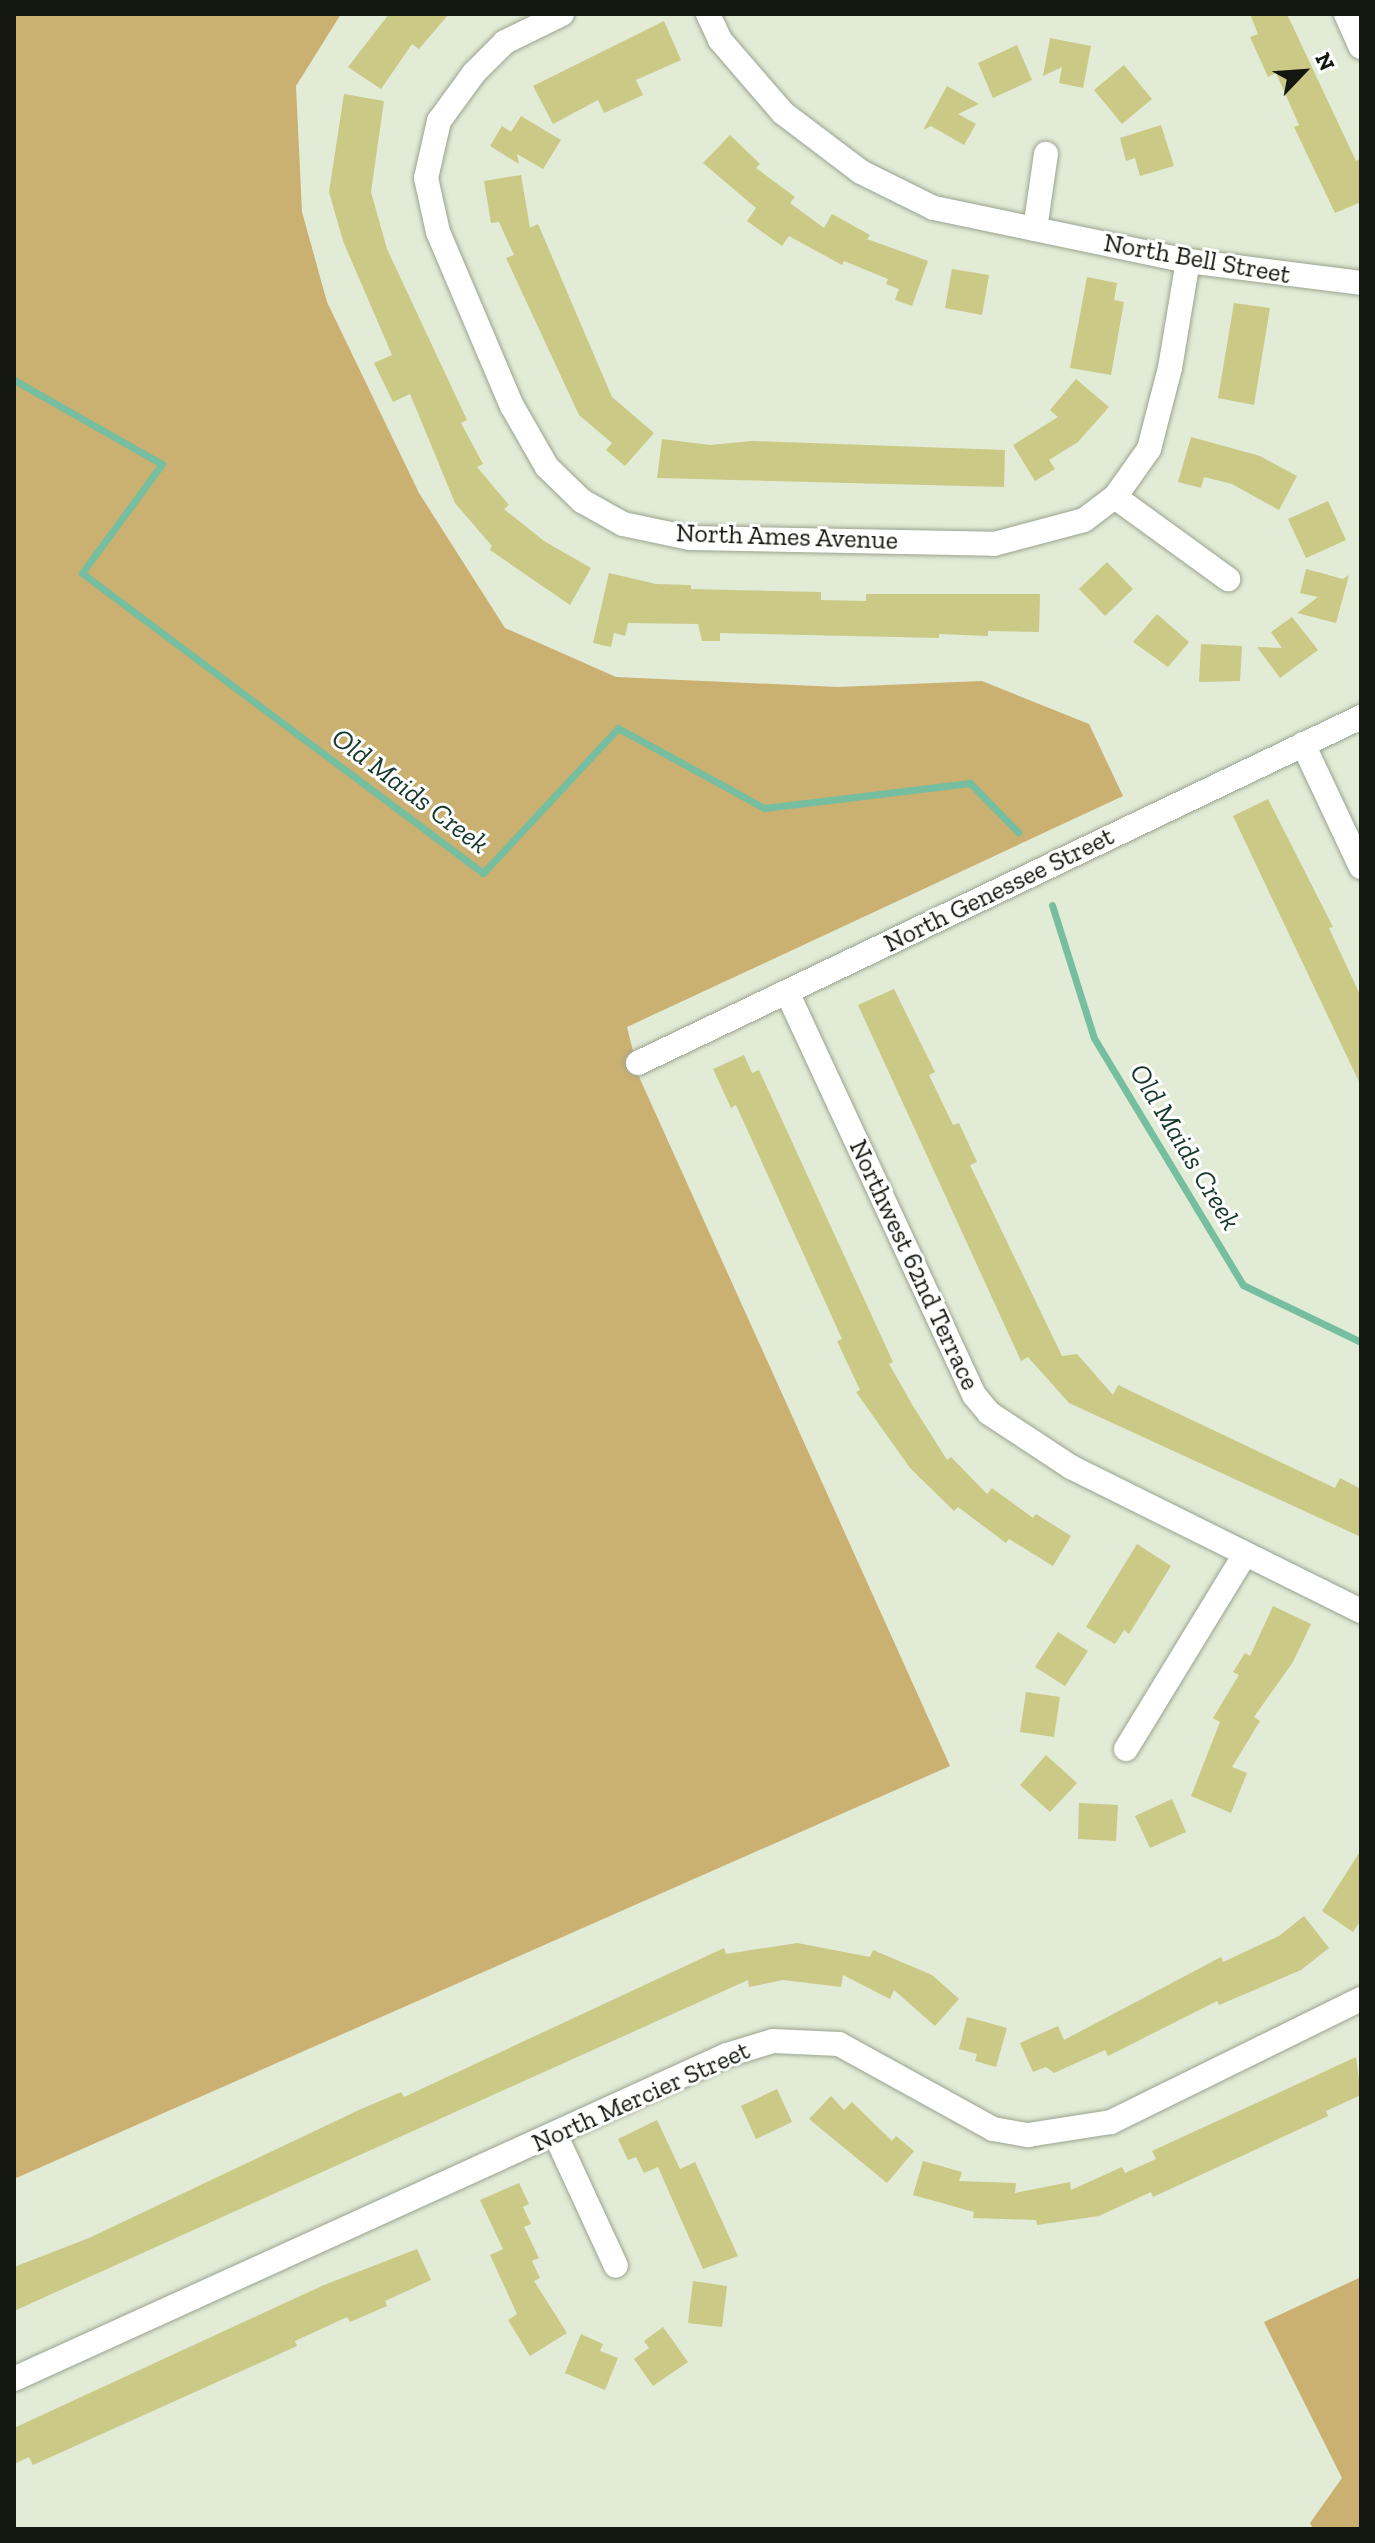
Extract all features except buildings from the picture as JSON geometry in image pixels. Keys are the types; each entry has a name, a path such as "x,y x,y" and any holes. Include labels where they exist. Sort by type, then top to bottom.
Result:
{"street":[{"name":"North Ames Avenue","path":"562,14 505,42 474,73 439,121 426,178 438,232 512,406 547,467 582,501 623,524 690,538 994,544 1084,520 1115,497"},
{"name":"North Bell Street","path":"708,14 720,40 775,105 861,172 934,208 1188,261 1361,283"},
{"path":"1346,14 1361,47"},
{"path":"1035,229 1046,154"},
{"path":"1188,261 1170,368 1149,449 1115,497 1228,579"},
{"name":"North Genessee Street","path":"638,1063 1361,717"},
{"path":"1303,744 1361,867"},
{"name":"Northwest 62nd Terrace","path":"787,992 974,1395 1007,1429 1036,1448 1361,1611"},
{"path":"1126,1749 1245,1554"},
{"name":"North Mercier Street","path":"14,2379 727,2055 792,2040 839,2044 993,2129 1028,2135 1087,2129 1361,1999"},
{"path":"555,2134 616,2266"}],"shaded area":[{"path":"14,14 341,14 296,86 302,212 327,302 419,493 505,628 616,677 838,687 982,681 1089,724 1123,796 627,1027 640,1079 950,1766 14,2179"},
{"path":"1361,2277 1361,2529 1313,2529 1310,2523 1342,2478 1264,2322"}],"waterway":[{"name":"Old Maids Creek","path":"14,380 162,464 82,573 483,873 618,728 764,808 970,783 1018,832"},
{"name":"Old Maids Creek","path":"1052,905 1094,1038 1243,1285 1361,1342"}]}
